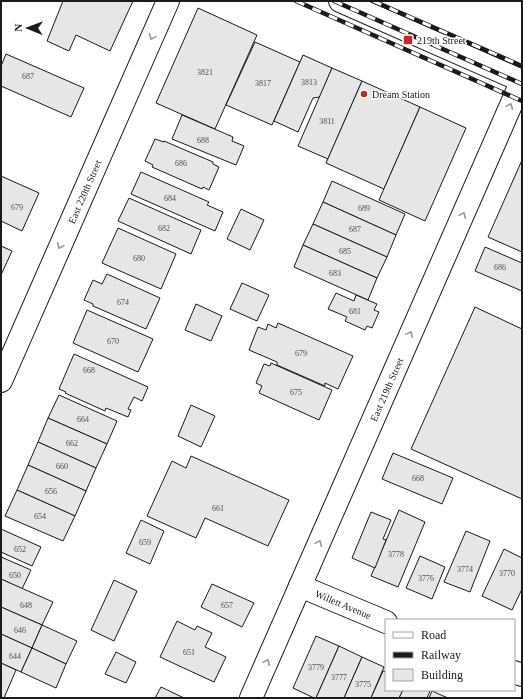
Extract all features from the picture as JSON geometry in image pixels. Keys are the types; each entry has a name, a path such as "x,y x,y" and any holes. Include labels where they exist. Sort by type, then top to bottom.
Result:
{"street":[{"name":"East 220th Street","path":"1,381 168,1"},
{"path":"340,1 522,80"},
{"name":"East 219th Street","path":"251,698 522,80"},
{"name":"Willett Avenue","path":"300,586 385,622"}],"building":[{"path":"63,1 133,1 110,51 76,35 69,51 47,41"},
{"path":"198,8 257,35 215,129 156,103"},
{"path":"255,42 300,62 272,125 226,105"},
{"path":"6,54 84,88 71,117 1,86 1,66"},
{"path":"303,55 332,68 320,97 313,98 298,132 274,121"},
{"path":"332,68 362,81 328,159 298,146"},
{"path":"362,81 420,107 384,189 326,163"},
{"path":"420,107 466,128 425,221 379,200"},
{"path":"182,115 233,137 232,141 244,146 236,165 172,139"},
{"path":"155,139 164,141 213,162 213,164 219,167 209,190 203,187 202,189 152,167 153,165 145,161"},
{"path":"522,160 522,252 488,237"},
{"path":"141,172 209,202 207,205 223,212 215,231 131,194"},
{"path":"1,176 39,193 22,231 1,221"},
{"path":"332,181 405,214 396,235 323,202"},
{"path":"129,198 201,230 191,254 118,221"},
{"path":"323,202 396,235 387,257 313,224"},
{"path":"241,209 264,220 250,250 227,239"},
{"path":"313,224 387,257 377,278 303,245"},
{"path":"118,228 176,254 161,289 102,263"},
{"path":"303,245 377,278 368,300 294,267"},
{"path":"1,246 12,251 1,275"},
{"path":"485,247 522,263 522,291 475,271"},
{"path":"107,274 160,298 146,329 93,306 93,304 84,300 93,280 102,284"},
{"path":"242,283 269,295 257,321 230,309"},
{"path":"336,293 354,301 356,295 377,304 374,310 379,312 372,328 367,326 365,330 345,321 347,317 328,309"},
{"path":"196,304 222,316 211,341 185,330"},
{"path":"475,307 522,329 522,499 411,449"},
{"path":"87,310 153,339 138,372 73,343"},
{"path":"278,323 353,356 338,389 325,383 325,386 277,365 277,362 249,350 258,327 266,330 268,324 276,328"},
{"path":"74,354 148,387 142,401 134,397 128,409 131,410 128,417 106,408 105,411 59,389"},
{"path":"271,363 332,390 319,420 259,393 262,386 256,383 264,364 270,366"},
{"path":"59,395 117,421 107,444 48,418"},
{"path":"191,405 215,416 201,447 178,436"},
{"path":"48,418 107,444 96,468 38,442"},
{"path":"38,442 96,468 86,491 28,465"},
{"path":"393,453 453,478 442,504 382,479"},
{"path":"191,456 289,500 268,546 205,518 196,538 147,516 172,461 186,468"},
{"path":"28,465 86,491 75,516 17,490"},
{"path":"17,490 75,516 63,541 5,516"},
{"path":"399,510 425,522 398,587 371,576"},
{"path":"371,512 391,520 383,539 386,540 375,568 352,558"},
{"path":"141,520 164,531 150,564 126,553"},
{"path":"1,529 41,547 32,566 1,552"},
{"path":"466,531 490,541 470,592 444,582"},
{"path":"504,549 522,558 522,589 512,610 482,596"},
{"path":"420,556 445,567 432,599 406,588"},
{"path":"1,557 31,570 22,589 1,579"},
{"path":"1,579 53,602 42,625 1,607"},
{"path":"114,580 137,591 114,641 91,630"},
{"path":"212,584 254,603 242,627 201,607"},
{"path":"1,607 42,625 32,648 1,634"},
{"path":"177,621 195,630 197,626 212,633 205,647 226,657 214,682 160,657"},
{"path":"42,625 77,641 66,664 32,648"},
{"path":"1,634 32,648 21,672 1,663"},
{"path":"316,636 339,646 316,698 314,698 293,688"},
{"path":"339,646 362,657 344,698 316,698"},
{"path":"32,648 66,664 56,688 21,672"},
{"path":"116,652 136,662 126,683 105,674"},
{"path":"362,657 384,667 371,698 344,698"},
{"path":"1,663 16,670 4,698 1,698"},
{"path":"383,671 385,672 385,691 402,691 399,698 371,698"},
{"path":"161,687 184,698 155,698"},
{"path":"402,691 430,691 427,698 399,698"},
{"path":"432,691 448,698 429,698"}],"railway":[{"path":"296,1 522,101"},
{"path":"334,1 522,84"},
{"path":"373,1 522,66"}],"place":[{"name":"219th Street","path":"408,40"},
{"name":"Dream Station","path":"364,94"}]}
